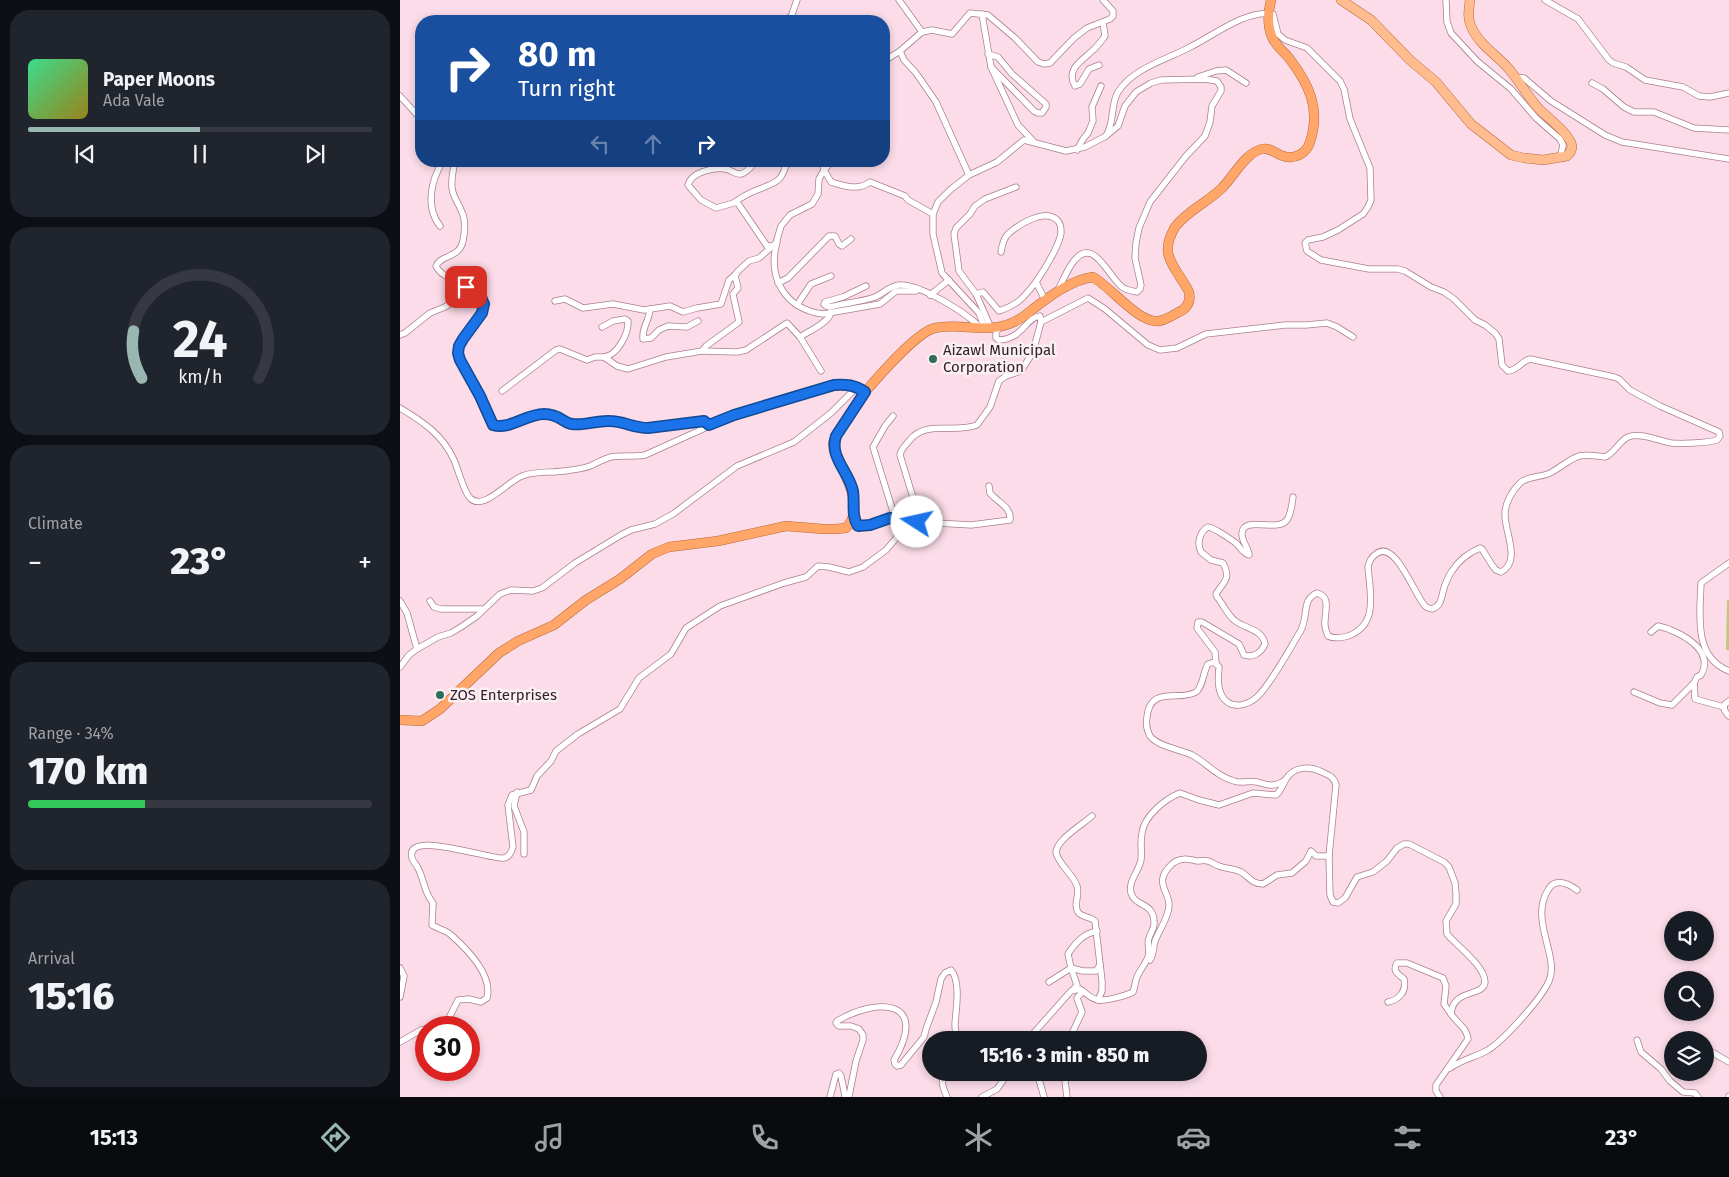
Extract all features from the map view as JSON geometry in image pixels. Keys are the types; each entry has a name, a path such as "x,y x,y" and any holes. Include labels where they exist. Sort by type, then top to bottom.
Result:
{"highway":[{"path":"400,720 422,721 440,709 499,653 554,625 652,554 669,547 718,541 786,526 836,530 846,528 853,518 852,490 837,457 834,443 836,436 865,392 927,330 944,327 989,328 1016,321 1057,293 1079,281 1093,278 1102,282 1141,316 1150,320 1159,321 1181,312 1188,306 1190,298 1189,292 1171,262 1168,253 1170,235 1176,226 1221,189 1249,156 1264,149 1272,150 1284,157 1294,157 1302,154 1307,149 1312,132 1314,105 1312,97 1298,71 1273,39 1268,13 1272,0"}],"main road":[{"path":"1341,0 1371,20 1410,60 1436,82 1463,116 1488,139 1511,155 1543,160 1567,156 1571,152 1570,142 1556,124 1534,104 1515,77 1477,37 1469,20 1470,0"}],"street":[{"path":"792,15 797,0"},
{"path":"898,0 922,32"},
{"path":"890,57 922,32 932,30 950,35 970,13 982,14 992,18 1016,38 1038,62 1050,63 1074,38 1087,28 1110,20 1114,13 1103,0"},
{"path":"1446,0 1446,22 1451,33 1477,61 1511,89 1536,118 1560,139 1563,145 1561,154 1563,158"},
{"path":"1546,0 1578,19 1613,63 1626,68 1645,80 1675,84 1698,96 1714,97 1729,92"},
{"path":"1106,136 1111,128 1114,103 1118,93 1135,76 1151,65 1192,47 1226,26 1247,17 1268,13 1273,14 1276,30 1281,37 1307,48 1340,81 1344,88 1350,119 1370,168 1371,200 1364,214 1338,230 1308,240 1305,243 1307,251 1321,260 1369,269 1398,269 1405,271 1431,287 1444,292 1454,299 1475,320 1495,332 1499,339 1502,365 1508,371 1518,368 1524,360 1530,359 1614,377 1619,379 1630,390 1660,406 1714,429 1719,432 1720,436 1717,440 1711,442 1673,443 1638,436 1629,437 1620,443 1611,454 1605,457 1593,454 1582,455 1568,460 1546,475 1524,480 1511,495 1506,509 1506,524 1511,546 1510,562 1506,569 1501,572 1496,570 1480,548 1470,553 1461,559 1452,571 1444,587 1440,603 1432,609 1424,605 1404,570 1394,558 1386,551 1377,553 1369,562 1368,567 1371,610 1359,631 1343,638 1328,636 1324,622 1327,606 1326,598 1322,594 1312,595 1305,607 1304,622 1300,632 1261,692 1245,704 1236,706 1222,696 1218,677 1219,667 1216,663 1215,652 1197,628 1198,622 1209,626 1239,644 1244,655 1247,656 1258,653 1265,644 1262,636 1242,626 1230,616 1217,597 1216,594 1227,579 1228,573 1223,563 1211,560 1201,552 1199,542 1202,531 1208,527 1216,529 1223,536 1237,544 1244,553 1249,555 1250,552 1243,540 1244,528 1249,525 1275,526 1284,522 1290,514 1293,497"},
{"path":"982,14 990,67 1018,125 1034,142"},
{"path":"1099,65 1089,69 1080,84 1074,86 1073,74 1077,63 1096,47 1105,36 1103,22"},
{"path":"900,51 904,60 916,73 936,102 969,175"},
{"path":"988,54 998,57 1012,74 1046,104 1042,113 1038,114 1034,111 990,67"},
{"path":"1188,80 1228,70 1246,83"},
{"path":"1515,77 1524,78 1551,101 1605,135 1622,142 1729,159"},
{"path":"989,328 979,313 942,273 933,234 933,214 938,202 969,175 997,162 1022,141 1027,140 1066,150 1085,148 1106,136 1118,126 1125,106 1136,92 1151,83 1161,80 1215,80 1220,83 1221,91 1212,106 1210,122 1205,136 1186,156 1150,202 1140,228 1135,250 1141,285 1140,289 1137,292 1121,286 1098,258 1088,254 1079,255 1071,264 1057,293"},
{"path":"1592,83 1603,88 1624,107 1634,112 1654,112 1694,128 1729,130"},
{"path":"1077,150 1093,121 1092,107 1101,86"},
{"path":"400,96 415,112"},
{"path":"439,167 434,176 432,193 433,215 440,226"},
{"path":"454,167 452,188 454,198 462,211 464,221 463,243 459,251 439,261 436,266 441,272 481,297 484,307 482,313 459,346 458,353 493,425 504,426 517,422 527,416 545,414 556,415 572,424 608,420 638,428 704,421 709,425"},
{"path":"752,167 742,174 726,169 698,174 688,181 688,185 691,191 710,206 721,207 780,180 785,167"},
{"path":"824,167 832,182 855,187 864,186 870,182 905,196 908,200 933,214"},
{"path":"827,167 819,179 818,194 813,202 809,206 790,214 781,226 774,251 774,268 778,283 784,294 797,305 815,313 831,313 880,304 896,291 921,291"},
{"path":"989,328 988,320 976,294 959,271 954,241 955,231 975,206 1016,187"},
{"path":"735,202 738,203 764,243 767,246 772,246"},
{"path":"976,294 982,292 999,311 1013,306 1023,298 1046,267 1060,237 1058,220 1048,216 1034,218 1008,234 1002,244 1001,252"},
{"path":"778,283 788,278 829,236 835,236 838,244 842,246 851,239"},
{"path":"555,301 567,300 583,308 613,304 644,310 670,306 683,312 720,305 729,280 749,261 759,258 777,240"},
{"path":"702,351 739,322 733,294 738,288 736,274"},
{"path":"797,305 811,284 831,276"},
{"path":"930,295 949,280"},
{"path":"1036,282 1045,300"},
{"path":"450,1016 458,1000 469,999 481,1002 487,998 488,992 485,978 472,956 451,935 432,924 433,904 423,879 412,859 414,849 419,845 436,846 493,858 506,858 511,854 513,847 508,806 512,795 517,792 531,790 537,776 551,761 556,750 620,709 639,678 671,654 686,628 720,606 806,577 818,566 849,572 863,567 886,550 898,536 914,528 917,522 915,504 900,452 918,432 939,427 958,429 976,425 990,407 999,381 1021,370 1033,352 1041,322 1040,316 1035,317 1019,334 1005,340 999,340 996,338 996,333 989,328 972,320 952,306 907,285 894,286 875,297 830,307 825,306 825,302 842,298 866,286"},
{"path":"400,335 430,313 454,301 466,287"},
{"path":"1041,322 1088,298 1105,309 1148,345 1160,350 1177,348 1206,334 1285,325 1306,326 1327,323 1353,337"},
{"path":"650,309 649,317 642,330 643,340 651,338 668,326 687,327 698,322"},
{"path":"800,337 823,323 830,317 831,313"},
{"path":"502,391 556,350 564,350 587,360 613,354 628,327 628,321 625,319 613,321 602,327"},
{"path":"604,357 617,366 628,369 666,357 702,351 737,352 746,350 786,324 791,326 800,337 821,371"},
{"path":"400,408 438,435 454,460 470,498 477,502 484,502 493,497 514,478 524,474 581,468 609,457 637,457 645,455 734,415 834,385 846,384 857,387 865,392"},
{"path":"400,667 409,655 417,649 438,637 451,633 477,616 504,592 511,590 533,591 542,588 575,563 621,535 631,530 655,524 673,514 737,466 790,445 831,413 857,387"},
{"path":"893,416 873,447 895,518"},
{"path":"853,518 858,526 895,518 902,521 971,526 1010,520 1010,514 1004,504 990,493 989,486"},
{"path":"1729,563 1701,583 1699,619 1703,642 1708,655 1717,664 1729,671"},
{"path":"400,600 417,649"},
{"path":"430,601 434,607 441,609 483,609"},
{"path":"1634,692 1660,703 1672,704 1694,683 1697,676 1701,675 1704,667 1702,655 1697,646 1684,636 1658,626 1650,632"},
{"path":"1216,663 1210,662 1208,664 1202,676 1202,683 1196,691 1184,695 1162,696 1154,701 1149,708 1147,718 1149,735 1158,742 1197,758 1215,773 1234,782 1278,785 1293,772 1303,768 1318,770 1334,779 1336,789 1329,856 1331,899 1335,903 1345,898 1357,877 1377,869 1387,861 1397,848 1404,844 1413,845 1447,864 1455,883 1456,893 1456,904 1446,921 1447,934 1468,954 1485,979 1481,988 1460,997 1456,1001 1451,1014"},
{"path":"1694,683 1695,699 1724,707"},
{"path":"1724,707 1729,702"},
{"path":"1724,707 1724,711 1729,716"},
{"path":"1073,990 1083,991 1091,998 1098,1000 1121,997 1133,992 1137,976 1149,954 1149,937 1154,929 1153,913 1150,908 1134,897 1131,892 1133,879 1141,860 1142,833 1146,821 1165,802 1178,793 1219,805 1253,793 1278,795 1285,780"},
{"path":"517,792 514,806 524,832 524,854"},
{"path":"1092,816 1063,840 1056,848 1056,853 1076,884 1079,894 1076,905 1078,913 1092,919 1097,932 1102,992 1098,1000"},
{"path":"1146,962 1152,956 1155,942 1169,909 1169,899 1163,888 1163,880 1170,866 1176,862 1190,858 1197,861 1207,861 1241,872 1252,882 1263,884 1277,875 1292,874 1306,861 1311,851 1316,856 1329,856"},
{"path":"1446,1070 1462,1060 1484,1052 1496,1044 1519,1021 1548,982 1551,964 1541,912 1543,902 1551,885 1557,882 1577,890"},
{"path":"1035,1031 1068,992 1077,985 1068,954 1074,944 1083,936 1097,932"},
{"path":"1388,1002 1399,997 1404,991 1404,979 1394,970 1397,964 1407,963 1443,978 1446,986 1444,1004 1467,1033 1468,1039 1436,1084 1436,1091 1440,1097"},
{"path":"1049,982 1071,968 1083,971 1096,971 1100,965"},
{"path":"400,968 404,976 400,997"},
{"path":"926,1031 936,1002 941,979 951,970 955,976 958,1009 955,1031"},
{"path":"1074,1031 1082,1012 1077,996 1083,991"},
{"path":"830,1097 836,1074 842,1076 845,1096 849,1096 856,1061 863,1040 863,1035 859,1028 839,1026 836,1023 837,1021 866,1008 891,1006 897,1009 902,1014 905,1028 904,1039 894,1060 897,1066 901,1065 922,1039"},
{"path":"400,1042 415,1033"},
{"path":"1637,1040 1643,1054 1661,1069 1670,1081 1682,1092 1695,1093 1698,1097"},
{"path":"1714,1053 1728,1060"},
{"path":"942,1081 947,1097"},
{"path":"982,1097 997,1089 1003,1081"},
{"path":"1040,1081 1044,1097"},
{"path":"1065,1081 1067,1097"}],"green space":[{"path":"1727,600 1729,600 1729,650 1726,650"}],"place":[{"name":"Aizawl Municipal Corporation","path":"933,359"},
{"name":"ZOS Enterprises","path":"440,695"}],"route":[{"path":"466,287 484,300 484,307 482,313 459,346 458,353 493,425 504,426 517,422 527,416 545,414 556,415 570,424 608,420 638,428 704,421 709,425 734,415 834,385 846,384 857,387 865,392 836,436 834,443 834,450 852,490 853,518 858,526 870,525 890,518 917,522"}]}
